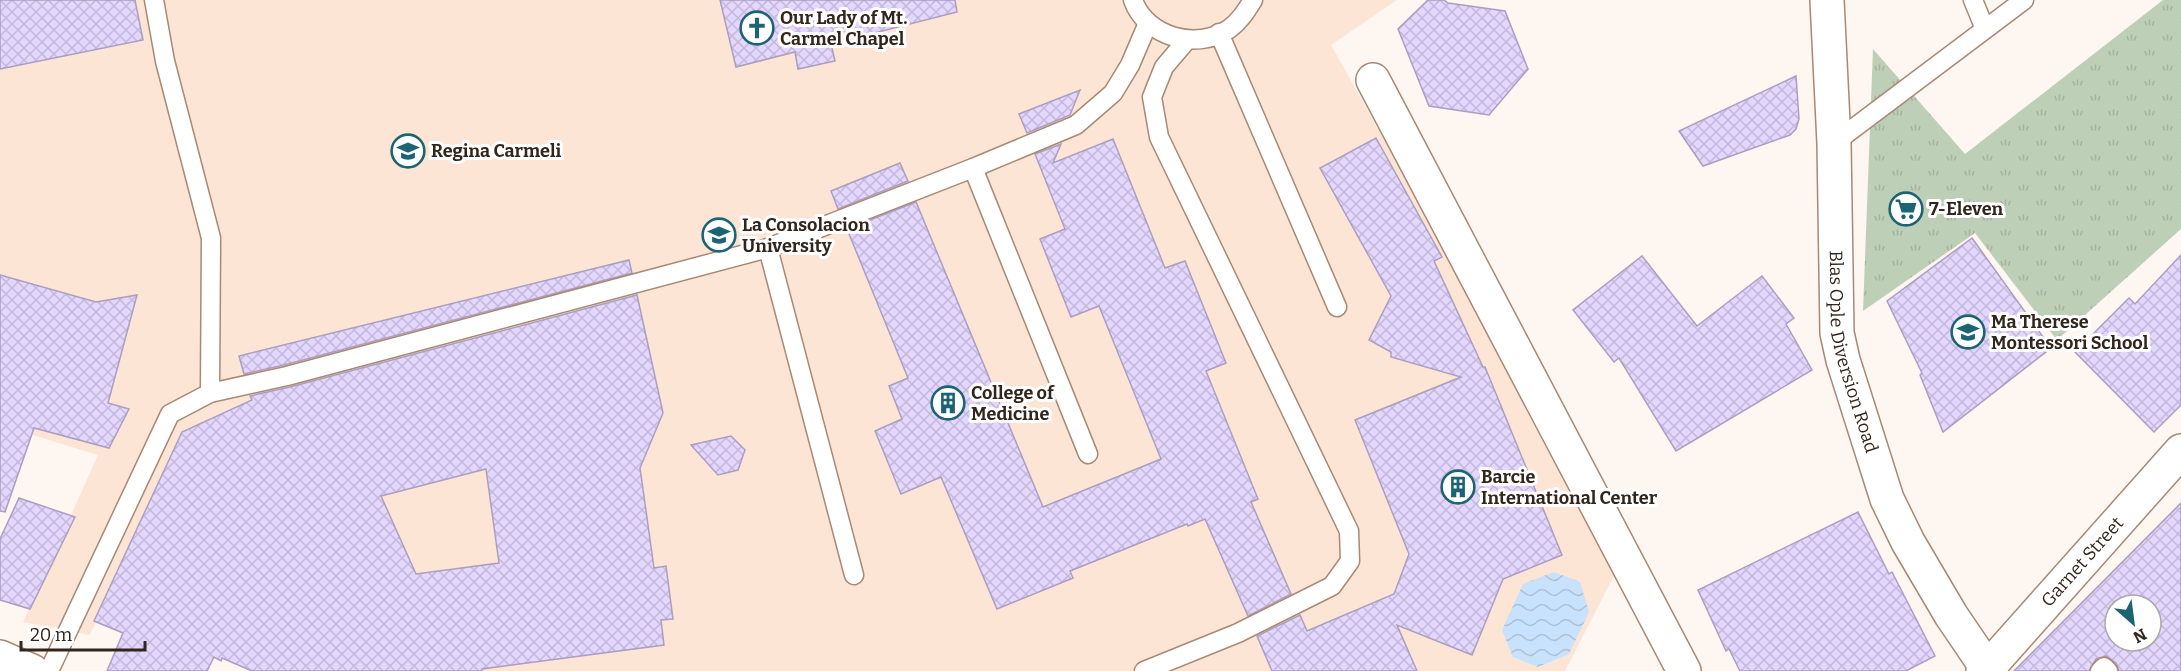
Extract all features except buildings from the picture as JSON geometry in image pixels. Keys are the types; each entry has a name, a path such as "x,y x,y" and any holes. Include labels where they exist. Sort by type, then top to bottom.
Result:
{"street":[{"name":"Blas Ople Diversion Road","path":"1827,0 1834,143 1837,333 1843,360 1887,499 1908,542 1986,670"},
{"path":"1373,80 1684,671"},
{"name":"Garnet Street","path":"1986,670 2181,451"},
{"path":"0,657 32,671"}],"lane":[{"path":"154,0 165,61 211,238 210,393"},
{"path":"1133,0 1148,23 1166,34 1187,40 1208,38 1227,30 1243,16 1252,0"},
{"path":"1973,0 1985,29"},
{"path":"1834,143 2024,0"},
{"path":"49,671 170,414 210,393 287,376 768,248 973,168 1076,125 1113,93 1130,65 1148,23"},
{"path":"1219,33 1337,307"},
{"path":"1144,671 1238,633 1332,586 1350,561 1349,531 1160,137 1152,97 1164,67 1187,40"},
{"path":"973,168 1088,454"},
{"path":"768,248 854,575"},
{"path":"2100,671 2104,667 2108,671"}],"shaded area":[{"name":"La Consolacion University","path":"0,0 1397,0 1331,45 1621,562 1565,671 394,671 305,497 161,476 90,635 23,622 98,455 0,425"}],"green space":[{"path":"2163,0 2181,0 2181,229 2057,340 1975,233 1863,311 1873,49 1965,154"}],"water":[{"path":"1554,572 1580,582 1589,612 1569,654 1538,667 1513,657 1502,630 1523,584"}],"place":[{"name":"Our Lady of Mt. Carmel Chapel","path":"757,28"},
{"name":"Regina Carmeli","path":"408,151"},
{"name":"7-Eleven","path":"1906,209"},
{"name":"La Consolacion University","path":"719,235"},
{"name":"Ma Therese Montessori School","path":"1968,332"},
{"name":"College of Medicine","path":"948,403"},
{"name":"Barcie International Center","path":"1458,487"}]}
